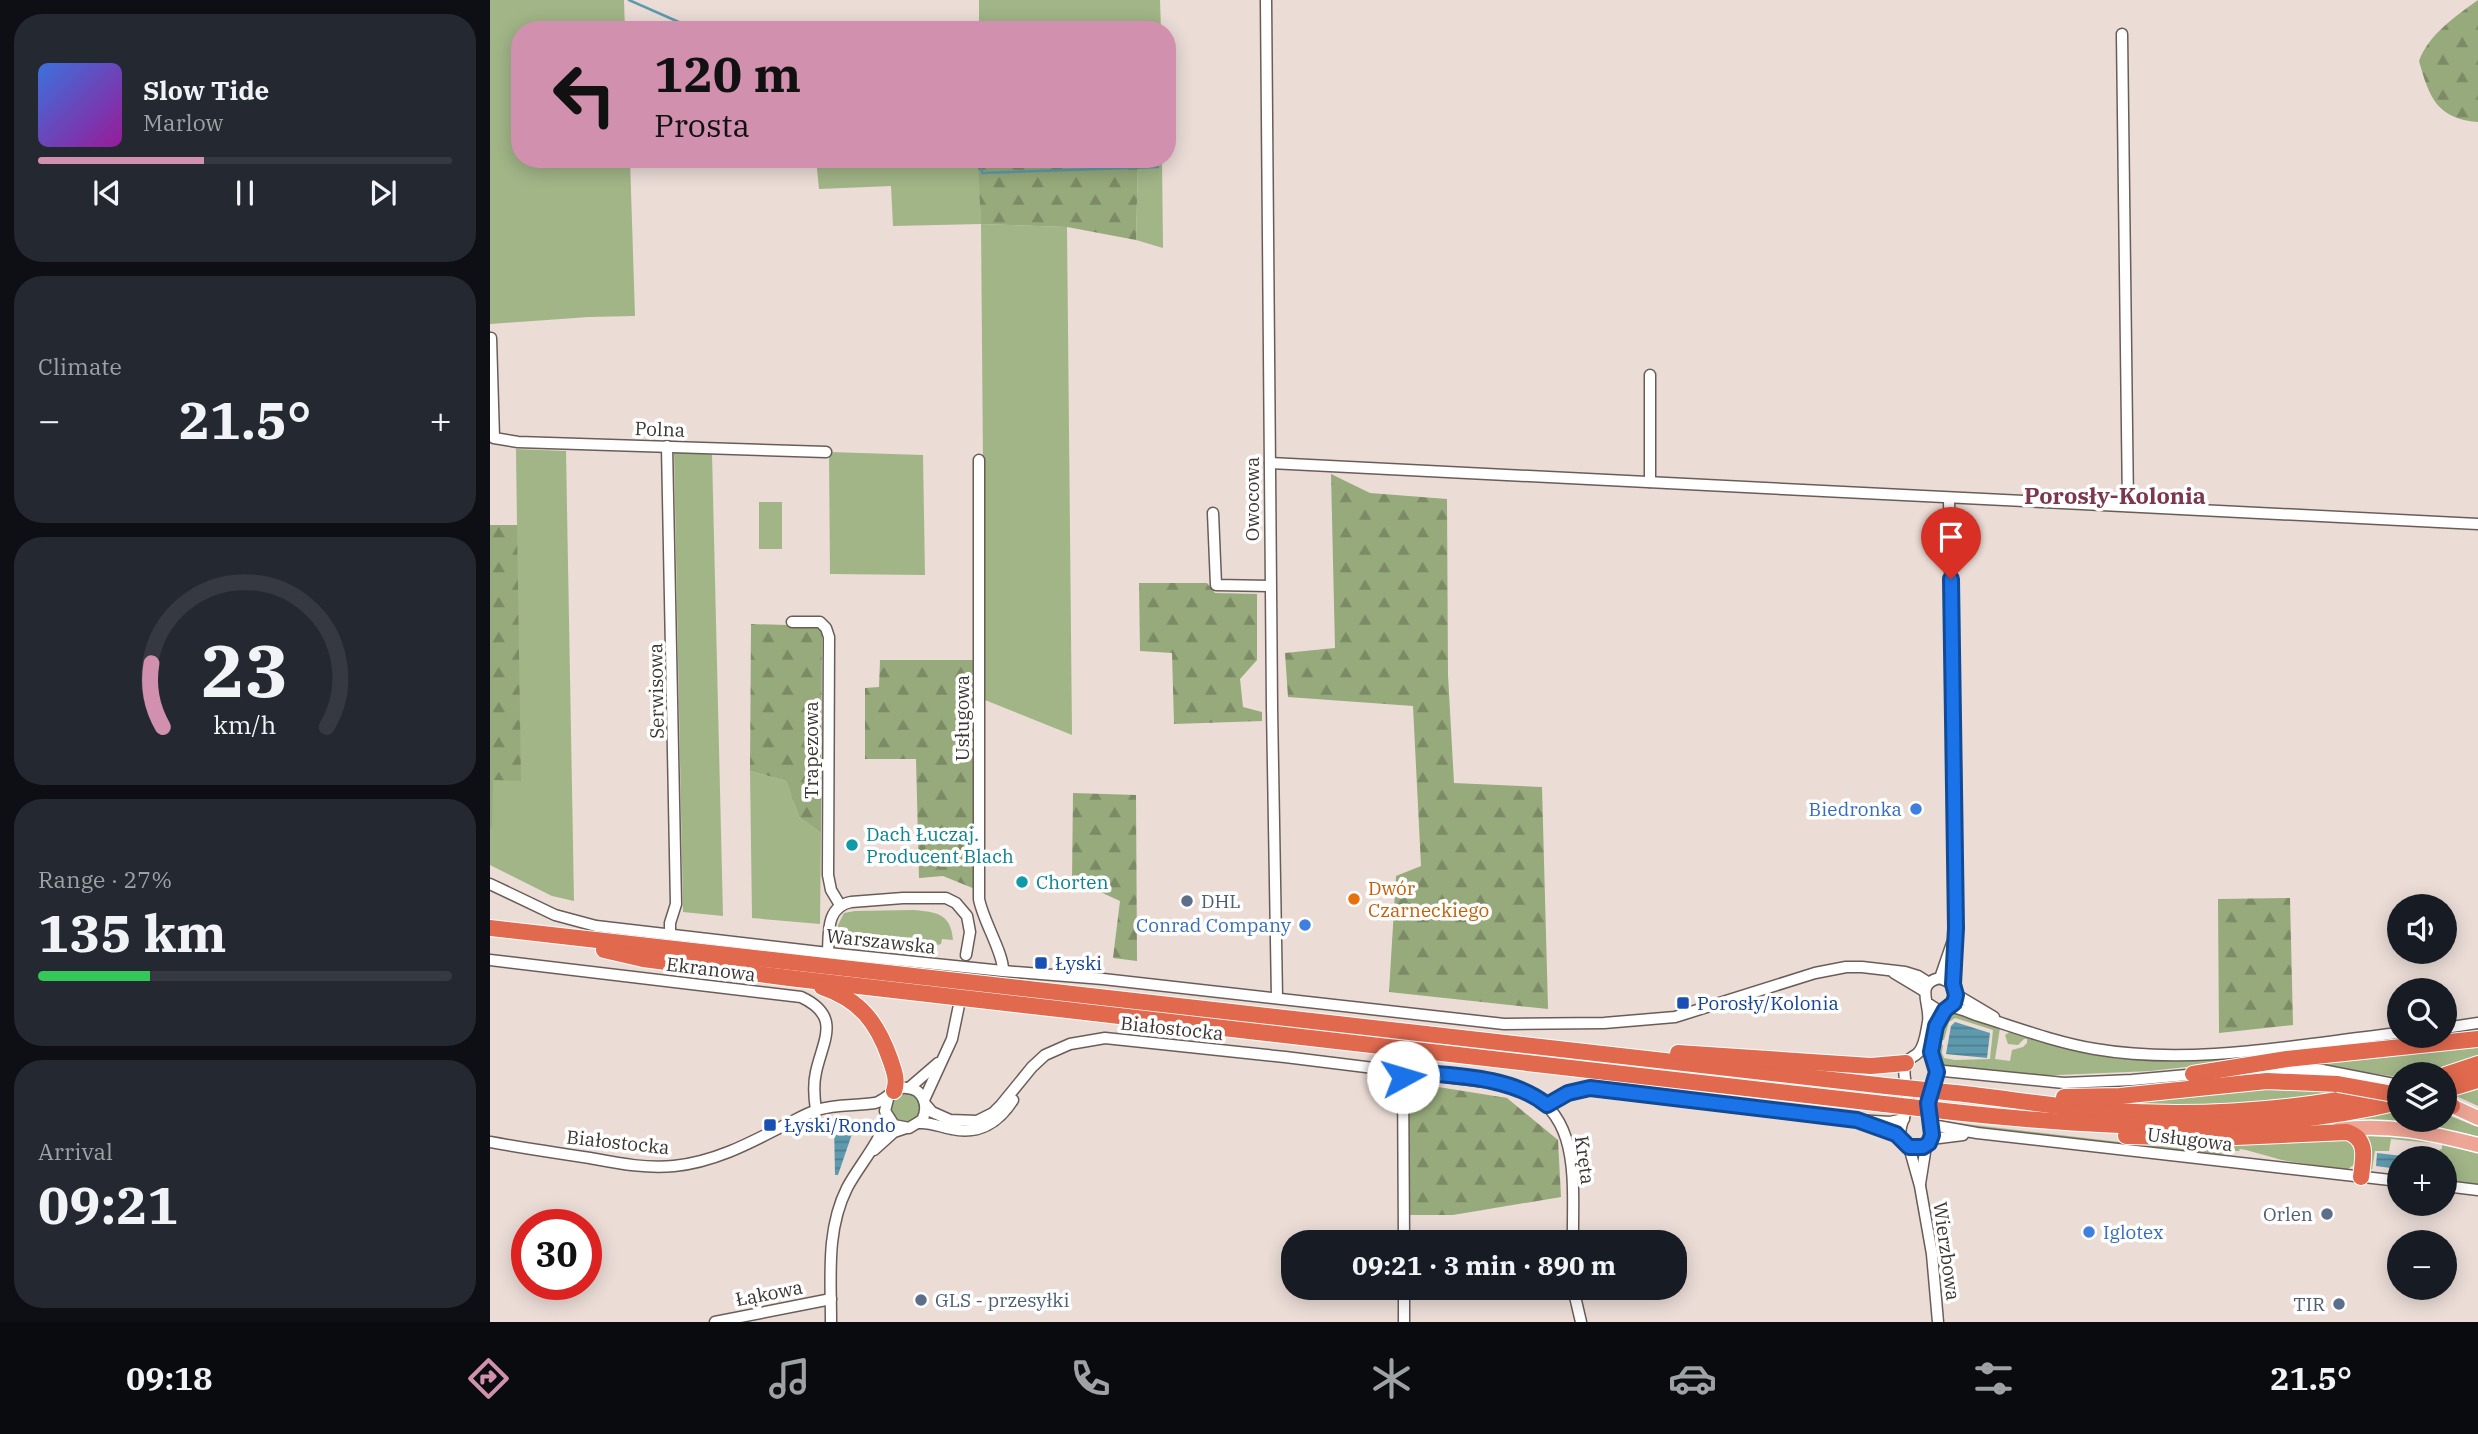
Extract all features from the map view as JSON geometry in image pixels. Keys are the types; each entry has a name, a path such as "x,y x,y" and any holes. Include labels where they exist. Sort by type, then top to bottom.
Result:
{"highway":[{"path":"490,928 2099,1110 2180,1112 2260,1108 2332,1100 2387,1089"},
{"path":"534,933 643,959 789,978 2034,1120 2113,1126 2237,1125 2335,1114 2387,1104"},
{"path":"789,978 838,993 853,1001 873,1021 886,1046 897,1091"},
{"path":"2193,1074 2287,1059 2478,1039"},
{"path":"1596,1054 1725,1055 1871,1066 1911,1059"},
{"path":"2457,1071 2478,1064"},
{"path":"2457,1086 2478,1080"},
{"path":"1985,1096 2120,1096 2267,1081 2337,1084 2387,1093"},
{"path":"2034,1120 2083,1130 2155,1138 2347,1132 2359,1138 2363,1154 2361,1177"}],"main road":[{"path":"2457,1109 2478,1118"},
{"path":"2329,1131 2394,1128 2428,1132 2478,1146"}],"street":[{"name":"Owocowa","path":"1266,0 1270,586 1277,998"},
{"path":"2122,34 2128,506"},
{"name":"Polna","path":"491,338 494,438 518,442 826,452"},
{"path":"1650,374 1650,482"},
{"name":"Serwisowa","path":"667,446 676,904 670,922 670,934"},
{"name":"Usługowa","path":"979,460 979,899 989,933 1003,960 1003,971"},
{"path":"1270,463 2478,524"},
{"path":"1948,1008 1955,990 1956,933 1949,498"},
{"path":"1213,513 1216,585 1270,586"},
{"name":"Trapezowa","path":"792,622 820,622 829,637 828,875 831,890 840,905"},
{"name":"Warszawska","path":"490,884 571,920 670,934 1504,1024 1656,1020 1685,1015 1828,970 1862,967 1918,976 1927,987"},
{"path":"828,953 830,922 832,914 840,905 903,898 946,898 956,903 967,916 970,932 966,955"},
{"path":"1901,1138 1908,1100 1904,1070 1920,1050 1927,1028 1927,987 1940,978 1956,933"},
{"name":"Ekranowa","path":"490,960 801,997 812,1002 820,1010 828,1031 814,1083 816,1111"},
{"path":"1940,978 2000,1020"},
{"path":"1927,1003 1935,1009 1948,1008 2000,1020 2054,1040 2092,1049 2152,1056 2206,1055 2387,1034"},
{"path":"865,1159 894,1132 914,1126 924,1115 925,1103 955,1029 959,1006"},
{"name":"Wierzbowa","path":"1920,1186 1932,1125 1928,1103 1934,1064 1931,1052 1936,1026 1948,1008"},
{"path":"2457,1026 2478,1023"},
{"name":"Białostocka","path":"925,1103 932,1112 950,1120 977,1121 1002,1105 1040,1060 1057,1048 1097,1039 1403,1071"},
{"path":"1911,1059 1923,1054 1944,1071 2064,1083 2300,1069 2366,1077 2387,1083"},
{"path":"831,1322 833,1224 846,1190 882,1130 886,1115 885,1104 897,1091 945,1056"},
{"path":"1404,1230 1403,1071 1511,1085 1547,1105 1568,1093 1590,1088 1857,1120 1890,1122 1904,1119"},
{"name":"Białostocka","path":"914,1126 928,1123 964,1131 985,1127 1006,1112 1025,1076"},
{"path":"897,1091 918,1092 925,1103"},
{"name":"Białostocka","path":"490,1142 605,1161 654,1167 673,1166 720,1156 816,1111 882,1101 897,1091"},
{"name":"Białostocka","path":"858,1104 886,1115"},
{"name":"Kręta","path":"1547,1105 1560,1123 1569,1148 1572,1230"},
{"path":"886,1115 894,1125 914,1126"},
{"path":"1857,1120 1901,1138 1909,1147 1918,1148 1929,1142 1977,1133"},
{"path":"1932,1125 1977,1133"},
{"name":"Usługowa","path":"1977,1133 2387,1180"},
{"name":"Wierzbowa","path":"1909,1147 1920,1186 1932,1254 1938,1322"},
{"path":"2457,1187 2478,1190"},
{"name":"Łąkowa","path":"715,1322 831,1299"},
{"path":"1404,1300 1404,1322"},
{"path":"1576,1300 1581,1322"}],"green space":[{"path":"490,0 624,0 625,21 511,21 511,168 630,168 635,316 490,324"},
{"path":"979,0 1160,0 1161,21 979,21"},
{"path":"2478,0 2478,122 2453,116 2437,104 2419,61 2436,34"},
{"path":"817,168 979,168 981,224 893,226 891,186 819,189"},
{"path":"978,168 1138,168 1136,240 1067,227 981,224"},
{"path":"1138,168 1162,168 1163,248 1136,240"},
{"path":"981,224 1067,227 1072,735 985,700"},
{"path":"516,449 566,451 574,901 552,896 490,865 490,525 517,525"},
{"path":"674,452 712,454 723,916 683,912"},
{"path":"829,452 923,455 925,575 830,574"},
{"path":"1331,474 1370,493 1447,499 1448,675 1454,783 1542,787 1548,1009 1389,992 1396,876 1421,866 1413,706 1288,697 1285,653 1335,648"},
{"path":"759,502 782,502 782,549 759,549"},
{"path":"490,525 517,525 521,781 493,780 492,829 490,826"},
{"path":"1139,583 1207,583 1215,593 1257,594 1257,660 1240,679 1243,707 1262,712 1262,721 1174,724 1172,653 1140,651"},
{"path":"751,624 819,626 822,633 821,833 799,817 786,781 750,771"},
{"path":"880,660 976,660 975,889 943,876 919,878 916,759 865,759 865,688 879,687"},
{"path":"750,771 786,781 799,817 821,833 820,924 752,918"},
{"path":"1073,793 1136,795 1137,961 1113,958 1120,901 1072,879"},
{"path":"2290,898 2293,1025 2219,1033 2218,899"},
{"path":"913,910 935,913 946,919 953,940 942,939 941,944 922,947 849,938 838,934 838,925 844,913"},
{"path":"1962,1013 2000,1028 1995,1059 2010,1061 2012,1050 2027,1043 2027,1039 2024,1039 2018,1045 2008,1044 2005,1035 2011,1031 2061,1047 2096,1054 2162,1061 2204,1060 2387,1039 2387,1044 2150,1071 2035,1076 1943,1065 1936,1059 1935,1051 1939,1044 1943,1045 1944,1058 1990,1059 1993,1030 1955,1018 1949,1022 1944,1040 1940,1039 1943,1020"},
{"path":"2478,1029 2478,1034 2457,1036 2457,1032"},
{"path":"2478,1043 2478,1058 2457,1064 2387,1062 2387,1075 2304,1064 2437,1048 2457,1048 2457,1046"},
{"path":"1407,1082 1507,1098 1558,1140 1561,1197 1453,1215 1404,1215"},
{"path":"2478,1086 2478,1106 2457,1096 2457,1092"},
{"path":"2256,1088 2343,1092 2282,1101 2220,1105 2158,1106 2097,1102"},
{"path":"905,1093 915,1098 920,1108 915,1118 905,1123 895,1118 890,1108 895,1098"},
{"path":"2387,1109 2387,1132 2457,1132 2457,1119 2478,1127 2478,1139 2465,1136 2169,1132"},
{"path":"1939,1121 2128,1143 2343,1135 2356,1143 2355,1164 2348,1169 2339,1169 2282,1160 2240,1149 2234,1153 2213,1155 1944,1124"},
{"path":"2361,1132 2391,1133 2454,1146 2391,1139 2387,1151 2375,1151 2372,1170 2368,1165"},
{"path":"2457,1147 2478,1151 2478,1186 2457,1183"}],"water":[{"path":"1955,1022 1990,1033 1987,1058 1946,1054 1951,1026"},
{"path":"834,1124 853,1131 838,1175 835,1175"},
{"path":"2377,1153 2387,1154 2387,1167 2376,1166"}],"waterway":[{"path":"629,0 677,21"},
{"path":"982,168 982,173 1129,168"}],"place":[{"name":"Biedronka","path":"1916,809"},
{"name":"Dach Łuczaj. Producent Blach","path":"852,845"},
{"name":"Chorten","path":"1022,882"},
{"name":"Dwór Czarneckiego","path":"1354,899"},
{"name":"DHL","path":"1187,901"},
{"name":"Conrad Company","path":"1305,925"},
{"name":"Łyski","path":"1041,963"},
{"name":"Porosły/Kolonia","path":"1683,1003"},
{"name":"Łyski/Rondo","path":"770,1125"},
{"name":"Orlen","path":"2327,1214"},
{"name":"Iglotex","path":"2089,1232"},
{"name":"GLS - przesyłki","path":"921,1300"},
{"name":"TIR","path":"2339,1304"}],"district":[{"name":"Porosły-Kolonia","path":"2115,496"}],"route":[{"path":"1403,1077 1403,1071 1511,1085 1521,1088 1547,1105 1568,1093 1590,1088 1806,1113 1857,1120 1896,1134 1913,1149 1926,1146 1933,1129 1928,1103 1937,1072 1932,1060 1932,1044 1936,1026 1945,1010 1954,1003 1956,995 1953,984 1956,928 1951,579"}]}
